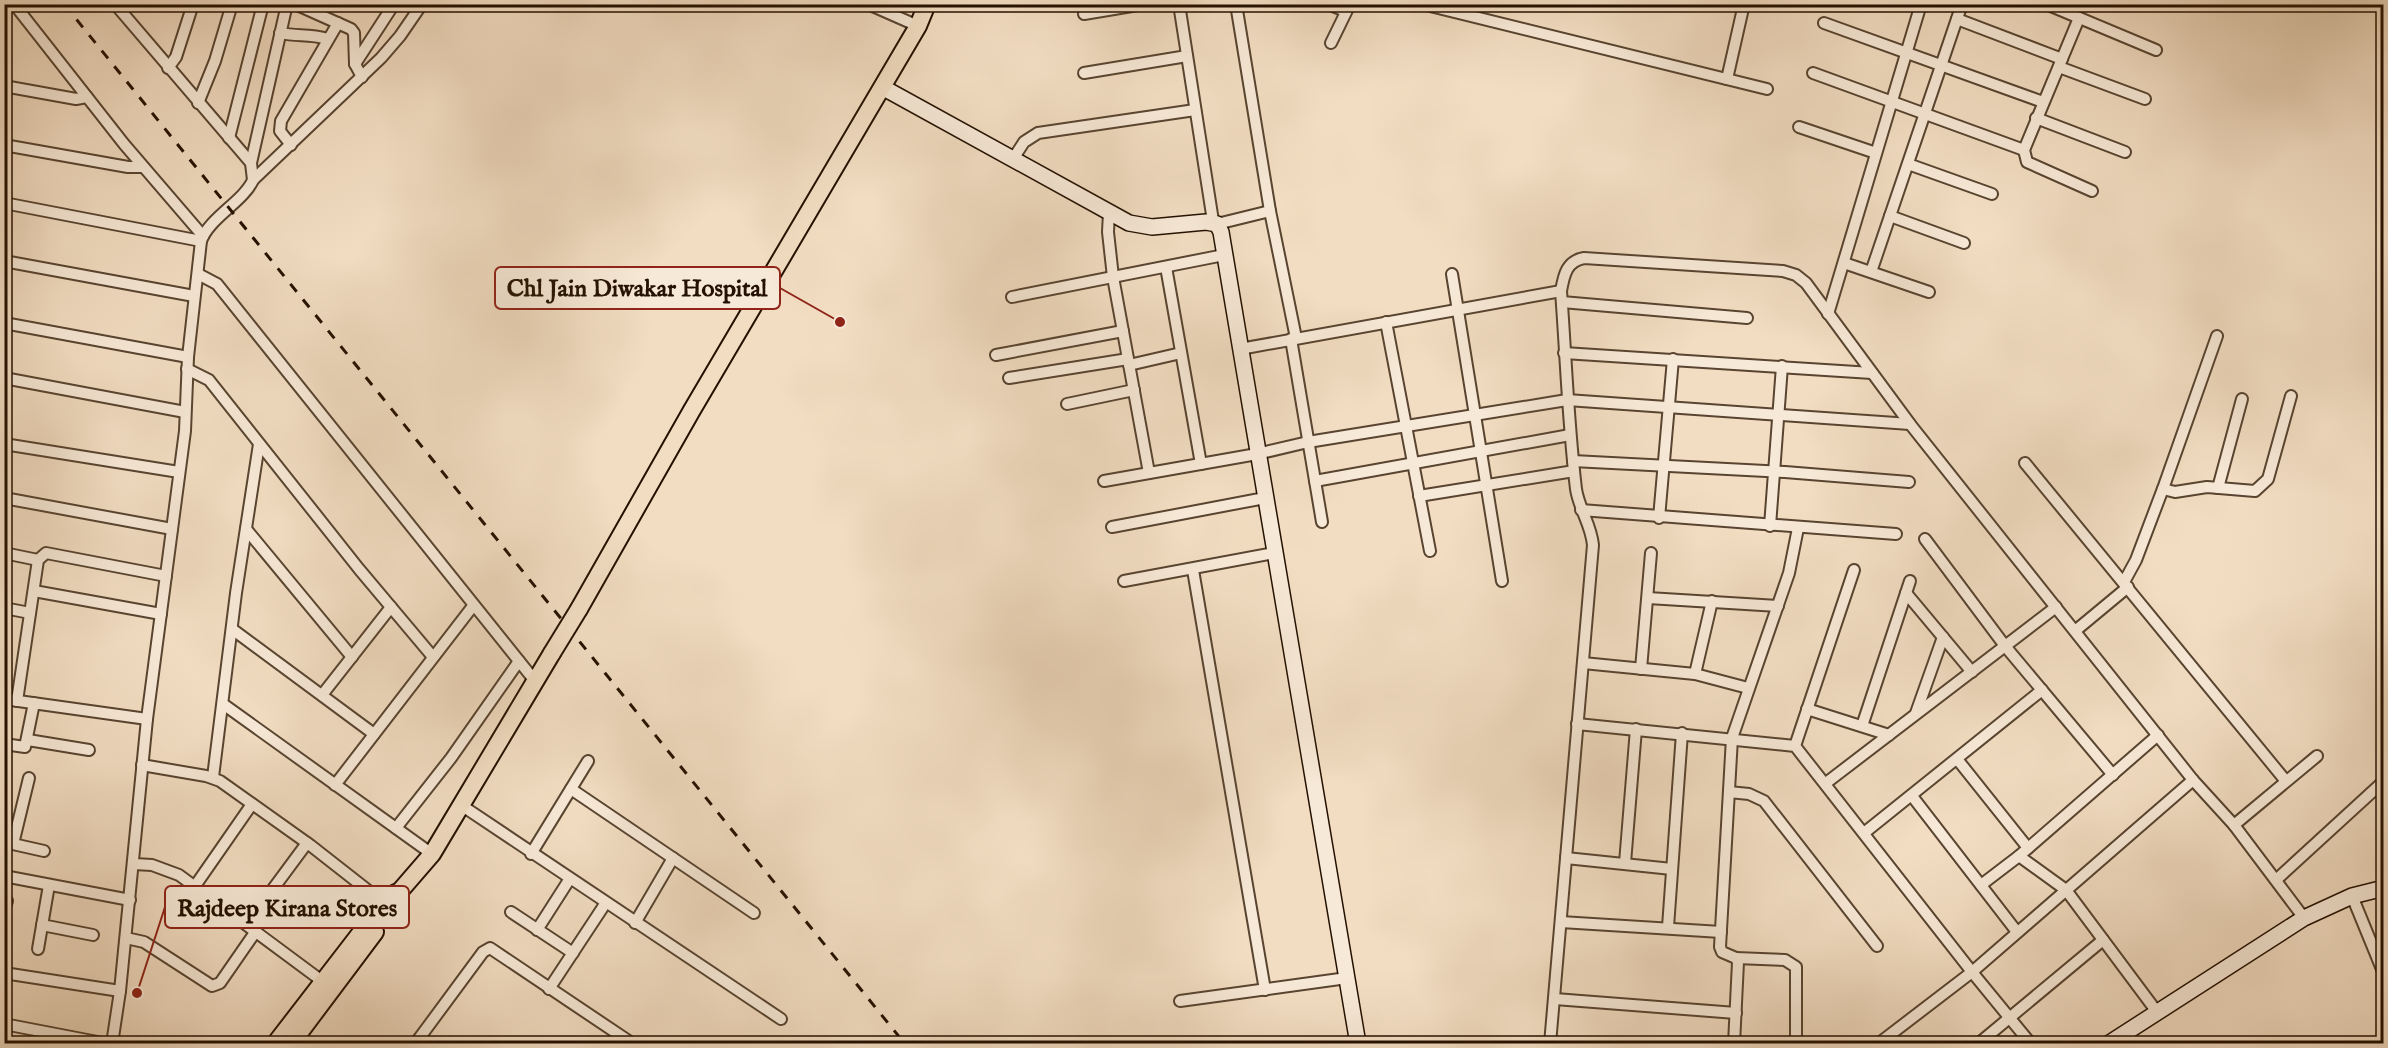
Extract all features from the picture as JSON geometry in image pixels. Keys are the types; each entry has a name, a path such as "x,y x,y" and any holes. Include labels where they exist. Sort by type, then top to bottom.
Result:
{"main road":[{"path":"275,1044 389,896 400,891 432,854 579,609 692,410 918,26 927,4"},
{"path":"291,1044 397,904 400,891"}],"street":[{"path":"14,4 202,238"},
{"path":"115,4 251,164"},
{"path":"168,68 176,57 192,10 181,4"},
{"path":"198,103 215,61 232,4"},
{"path":"229,138 263,4"},
{"path":"253,180 251,164 287,4"},
{"path":"295,4 351,29 354,33 356,64 362,76"},
{"path":"356,64 394,4"},
{"path":"4,1024 110,1044 120,991 147,719 179,472 188,357 202,238 207,229 225,215 227,207 253,180 362,76 400,36 422,4"},
{"path":"868,4 918,26"},
{"path":"1084,14 1144,4"},
{"path":"1179,4 1195,110 1215,223 1224,255 1358,1044"},
{"path":"1236,4 1270,212 1294,339 1322,522"},
{"path":"1328,4 1347,8 1331,43"},
{"path":"1422,4 1767,89"},
{"path":"1727,79 1744,4"},
{"path":"1828,314 1921,4"},
{"path":"1871,272 1962,4"},
{"path":"2046,4 2156,50"},
{"path":"2079,18 2024,150 2027,162 2092,191"},
{"path":"1957,19 2145,99"},
{"path":"291,145 280,131 281,121 338,23"},
{"path":"1824,23 2043,102"},
{"path":"280,33 292,36 312,34 328,39"},
{"path":"1084,73 1187,56"},
{"path":"1813,73 2024,150"},
{"path":"4,86 76,99 87,97"},
{"path":"882,87 1130,223 1152,227 1215,223 1270,212"},
{"path":"1013,159 1024,142 1038,133 1195,110"},
{"path":"2036,118 2125,152"},
{"path":"1799,127 1876,153"},
{"path":"4,145 128,167 143,167"},
{"path":"1908,164 1992,194"},
{"path":"4,203 202,238"},
{"path":"1109,212 1108,232 1113,277 1149,473"},
{"path":"1890,216 1964,243"},
{"path":"1012,297 1224,255"},
{"path":"1550,1044 1593,545 1590,525 1581,510 1570,435 1561,296 1569,266 1575,260 1584,258 1783,271 1796,275 1806,283 1910,424 2193,780 2234,825 2304,918"},
{"path":"4,261 194,296"},
{"path":"1844,263 1929,292"},
{"path":"1166,267 1201,464"},
{"path":"198,274 212,280 223,292 472,606 535,681"},
{"path":"1452,274 1502,581"},
{"path":"1240,349 1457,310 1561,296 1747,318"},
{"path":"1386,322 1430,551"},
{"path":"4,323 188,357"},
{"path":"996,355 1123,331"},
{"path":"2075,631 2126,584 2163,489 2217,336"},
{"path":"1009,378 1181,353"},
{"path":"1564,353 1872,372"},
{"path":"1659,518 1673,359"},
{"path":"1770,526 1782,366"},
{"path":"187,369 209,380 433,657"},
{"path":"4,378 185,412"},
{"path":"1067,404 1134,390"},
{"path":"2163,489 2175,492 2218,488 2255,491 2264,486 2291,396"},
{"path":"2218,488 2242,399"},
{"path":"1104,481 1257,454 1308,442 1567,400 1670,405 1910,424"},
{"path":"1315,481 1570,435"},
{"path":"4,444 179,472"},
{"path":"213,777 259,444"},
{"path":"2025,464 2285,780"},
{"path":"1419,496 1574,466 1664,466 1773,471 1909,482"},
{"path":"4,498 172,529"},
{"path":"1112,527 1265,498"},
{"path":"1581,510 1659,518 1896,534"},
{"path":"1796,1044 1796,967 1785,960 1736,957 1722,952 1721,932 1732,738 1789,573 1798,528"},
{"path":"246,529 352,657"},
{"path":"1925,539 2005,646 2113,775"},
{"path":"4,553 38,560"},
{"path":"17,701 38,560 46,553 166,576"},
{"path":"1124,581 1193,570 1274,553"},
{"path":"1641,669 1650,554"},
{"path":"1193,570 1265,990"},
{"path":"1795,746 1854,570"},
{"path":"1862,726 1910,581"},
{"path":"34,591 161,614"},
{"path":"1906,593 1972,672"},
{"path":"1648,598 1778,606"},
{"path":"1695,674 1712,601"},
{"path":"336,785 472,606"},
{"path":"322,695 391,607"},
{"path":"1826,783 2056,607"},
{"path":"4,608 30,613"},
{"path":"232,629 374,734"},
{"path":"1916,714 1943,637"},
{"path":"396,828 451,758 519,661"},
{"path":"1583,663 1695,674 1748,688"},
{"path":"1864,833 2042,690"},
{"path":"4,699 147,719"},
{"path":"4,744 25,747 34,704"},
{"path":"223,704 432,854"},
{"path":"1807,709 1889,735"},
{"path":"1577,724 1795,746 2031,1044"},
{"path":"1625,863 1636,729"},
{"path":"1668,927 1682,733"},
{"path":"1981,885 2024,852 2158,735"},
{"path":"28,740 89,750"},
{"path":"2234,825 2285,780 2317,756"},
{"path":"1957,759 2024,852 2066,890 2157,1012"},
{"path":"531,854 588,761"},
{"path":"142,765 213,777 307,843 384,903"},
{"path":"29,778 9,843 44,850"},
{"path":"1878,1044 1972,972 2193,780"},
{"path":"2276,880 2384,781"},
{"path":"571,789 754,913"},
{"path":"1729,792 1749,794 1764,801 1877,946"},
{"path":"1912,796 2017,932"},
{"path":"195,886 252,804"},
{"path":"461,806 781,1020"},
{"path":"247,924 307,843"},
{"path":"635,923 673,858"},
{"path":"1566,858 1672,869"},
{"path":"134,864 163,868 195,886 322,981"},
{"path":"4,876 130,900"},
{"path":"537,930 569,880"},
{"path":"39,949 49,885"},
{"path":"2108,1044 2304,918 2352,896 2384,888"},
{"path":"2352,896 2384,974"},
{"path":"549,989 605,904"},
{"path":"511,912 573,954"},
{"path":"1561,921 1721,932"},
{"path":"42,926 93,935"},
{"path":"126,938 144,942 212,986 220,983 256,931"},
{"path":"1978,1044 2103,940"},
{"path":"415,1044 486,949 494,950 633,1044"},
{"path":"1734,1044 1738,962 1736,957"},
{"path":"4,974 120,991"},
{"path":"1180,1002 1347,978"},
{"path":"1555,999 1736,1013"}],"railway":[{"path":"64,4 905,1044"}],"place":[{"name":"Chl Jain Diwakar Hospital","path":"840,322"},
{"name":"Rajdeep Kirana Stores","path":"137,993"}]}
